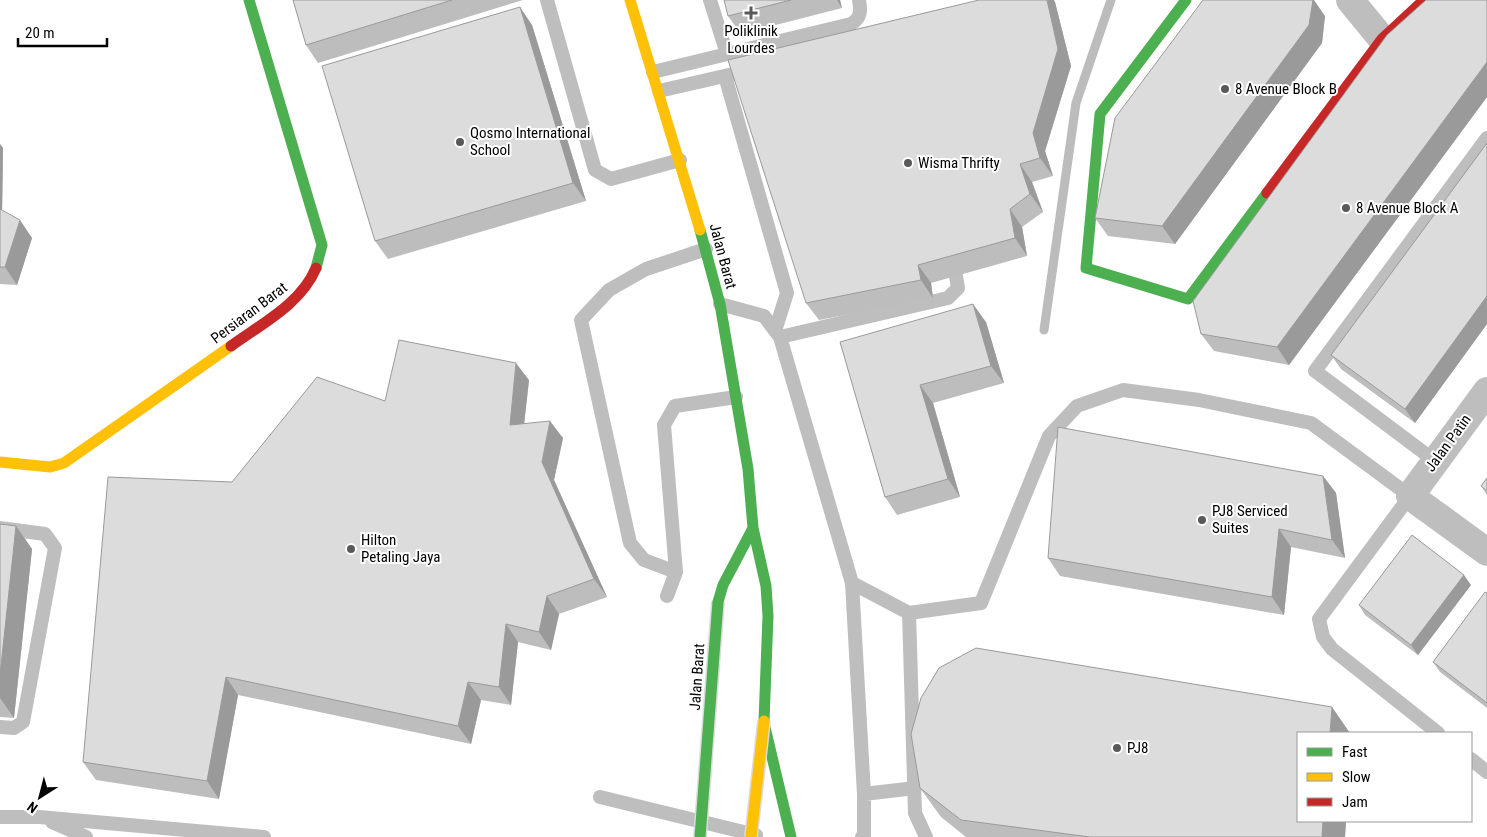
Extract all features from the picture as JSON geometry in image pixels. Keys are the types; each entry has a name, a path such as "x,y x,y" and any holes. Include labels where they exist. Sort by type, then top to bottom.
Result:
{"main road":[{"name":"Persiaran Barat","path":"0,462 50,466 64,463 282,310 301,293 313,278 322,245 249,0"},
{"name":"Jalan Barat","path":"630,0 680,160 720,304 748,469 753,528 766,586 768,616 764,721 752,837"},
{"path":"1186,0 1100,114 1086,268 1188,298 1382,39 1424,0"},
{"name":"Jalan Barat","path":"700,837 718,602 723,584 753,528"},
{"path":"764,721 791,837"}],"street":[{"path":"1350,0 1382,39"},
{"name":"Jalan Patin","path":"1410,496 1487,391"},
{"path":"1410,496 1487,552"}],"lane":[{"path":"547,0 595,170 611,179 680,160"},
{"path":"710,0 727,54"},
{"path":"653,72 851,24 857,21 860,15 858,0"},
{"path":"659,91 743,71"},
{"path":"725,76 787,293 778,334"},
{"path":"1435,461 1315,372 1487,138"},
{"path":"676,572 644,560 630,543 581,320 609,290 646,269 706,249"},
{"path":"778,334 948,298 958,288 956,276"},
{"path":"720,304 764,316 778,334 852,583 864,794 864,836 862,837"},
{"path":"852,583 909,613 981,603 1049,436 1077,406 1123,390 1199,400 1311,424 1410,496 1319,619 1323,637 1332,649 1437,732"},
{"path":"667,596 676,572 664,425 675,406 736,397"},
{"path":"0,528 45,534 55,548 23,722 14,728 0,727"},
{"path":"909,613 915,813 926,837"},
{"path":"1472,760 1487,772"},
{"path":"864,794 915,788"},
{"path":"600,797 764,837"},
{"path":"0,816 39,817 264,837"},
{"path":"39,817 86,837"}],"building":[{"path":"293,0 452,0 306,45"},
{"path":"724,0 791,0 728,16"},
{"name":"Wisma Thrifty","path":"979,0 1047,0 1058,49 1033,133 1040,158 1020,164 1030,194 1010,209 1015,238 918,265 921,280 806,303 728,60"},
{"name":"8 Avenue Block B","path":"1203,0 1313,0 1309,25 1162,226 1095,218 1115,118"},
{"name":"8 Avenue Block A","path":"1426,0 1487,0 1487,62 1277,347 1201,334 1193,301 1387,35"},
{"name":"Qosmo International School","path":"520,7 573,183 375,241 322,66"},
{"path":"1487,143 1487,296 1405,409 1331,355"},
{"path":"0,209 20,220 5,267 0,267"},
{"path":"973,304 991,366 920,385 948,479 885,497 840,342"},
{"name":"Hilton Petaling Jaya","path":"399,340 516,363 510,425 550,421 542,462 594,579 547,596 539,632 506,624 499,687 468,682 458,726 226,677 207,781 83,762 108,477 232,482 317,377 385,401"},
{"name":"PJ8 Serviced Suites","path":"1058,427 1323,476 1332,540 1279,529 1272,597 1048,558"},
{"path":"1487,478 1487,491 1481,486"},
{"path":"0,524 16,526 0,675"},
{"path":"1412,535 1464,575 1411,645 1359,605"},
{"path":"1485,592 1487,593 1487,703 1433,662"},
{"name":"PJ8","path":"976,648 1332,707 1330,732 1297,732 1297,822 1323,822 1322,837 1090,837 961,820 920,788 911,734 921,698 939,668"}],"waterway":[{"path":"1044,330 1076,103 1111,0"}],"traffic: fast":[{"path":"249,0 322,245 316,268"},
{"path":"1186,0 1100,114 1086,268 1188,299 1267,193"},
{"path":"700,230 720,304 748,469 753,528 766,586 768,616 764,721"},
{"path":"718,602 723,585 753,528"},
{"path":"700,837 718,602"},
{"path":"764,723 791,837"}],"traffic: slow":[{"path":"630,0 700,230"},
{"path":"0,462 50,467 64,463 231,346"},
{"path":"751,837 764,721"}],"traffic: jam":[{"path":"1267,193 1382,39 1424,0"},
{"path":"231,346 290,303 301,292 316,268"}],"place":[{"name":"Poliklinik Lourdes","path":"751,13"},
{"name":"8 Avenue Block B","path":"1225,89"},
{"name":"Qosmo International School","path":"460,142"},
{"name":"Wisma Thrifty","path":"908,163"},
{"name":"8 Avenue Block A","path":"1346,208"},
{"name":"PJ8 Serviced Suites","path":"1202,520"},
{"name":"Hilton Petaling Jaya","path":"351,549"},
{"name":"PJ8","path":"1117,748"}]}
